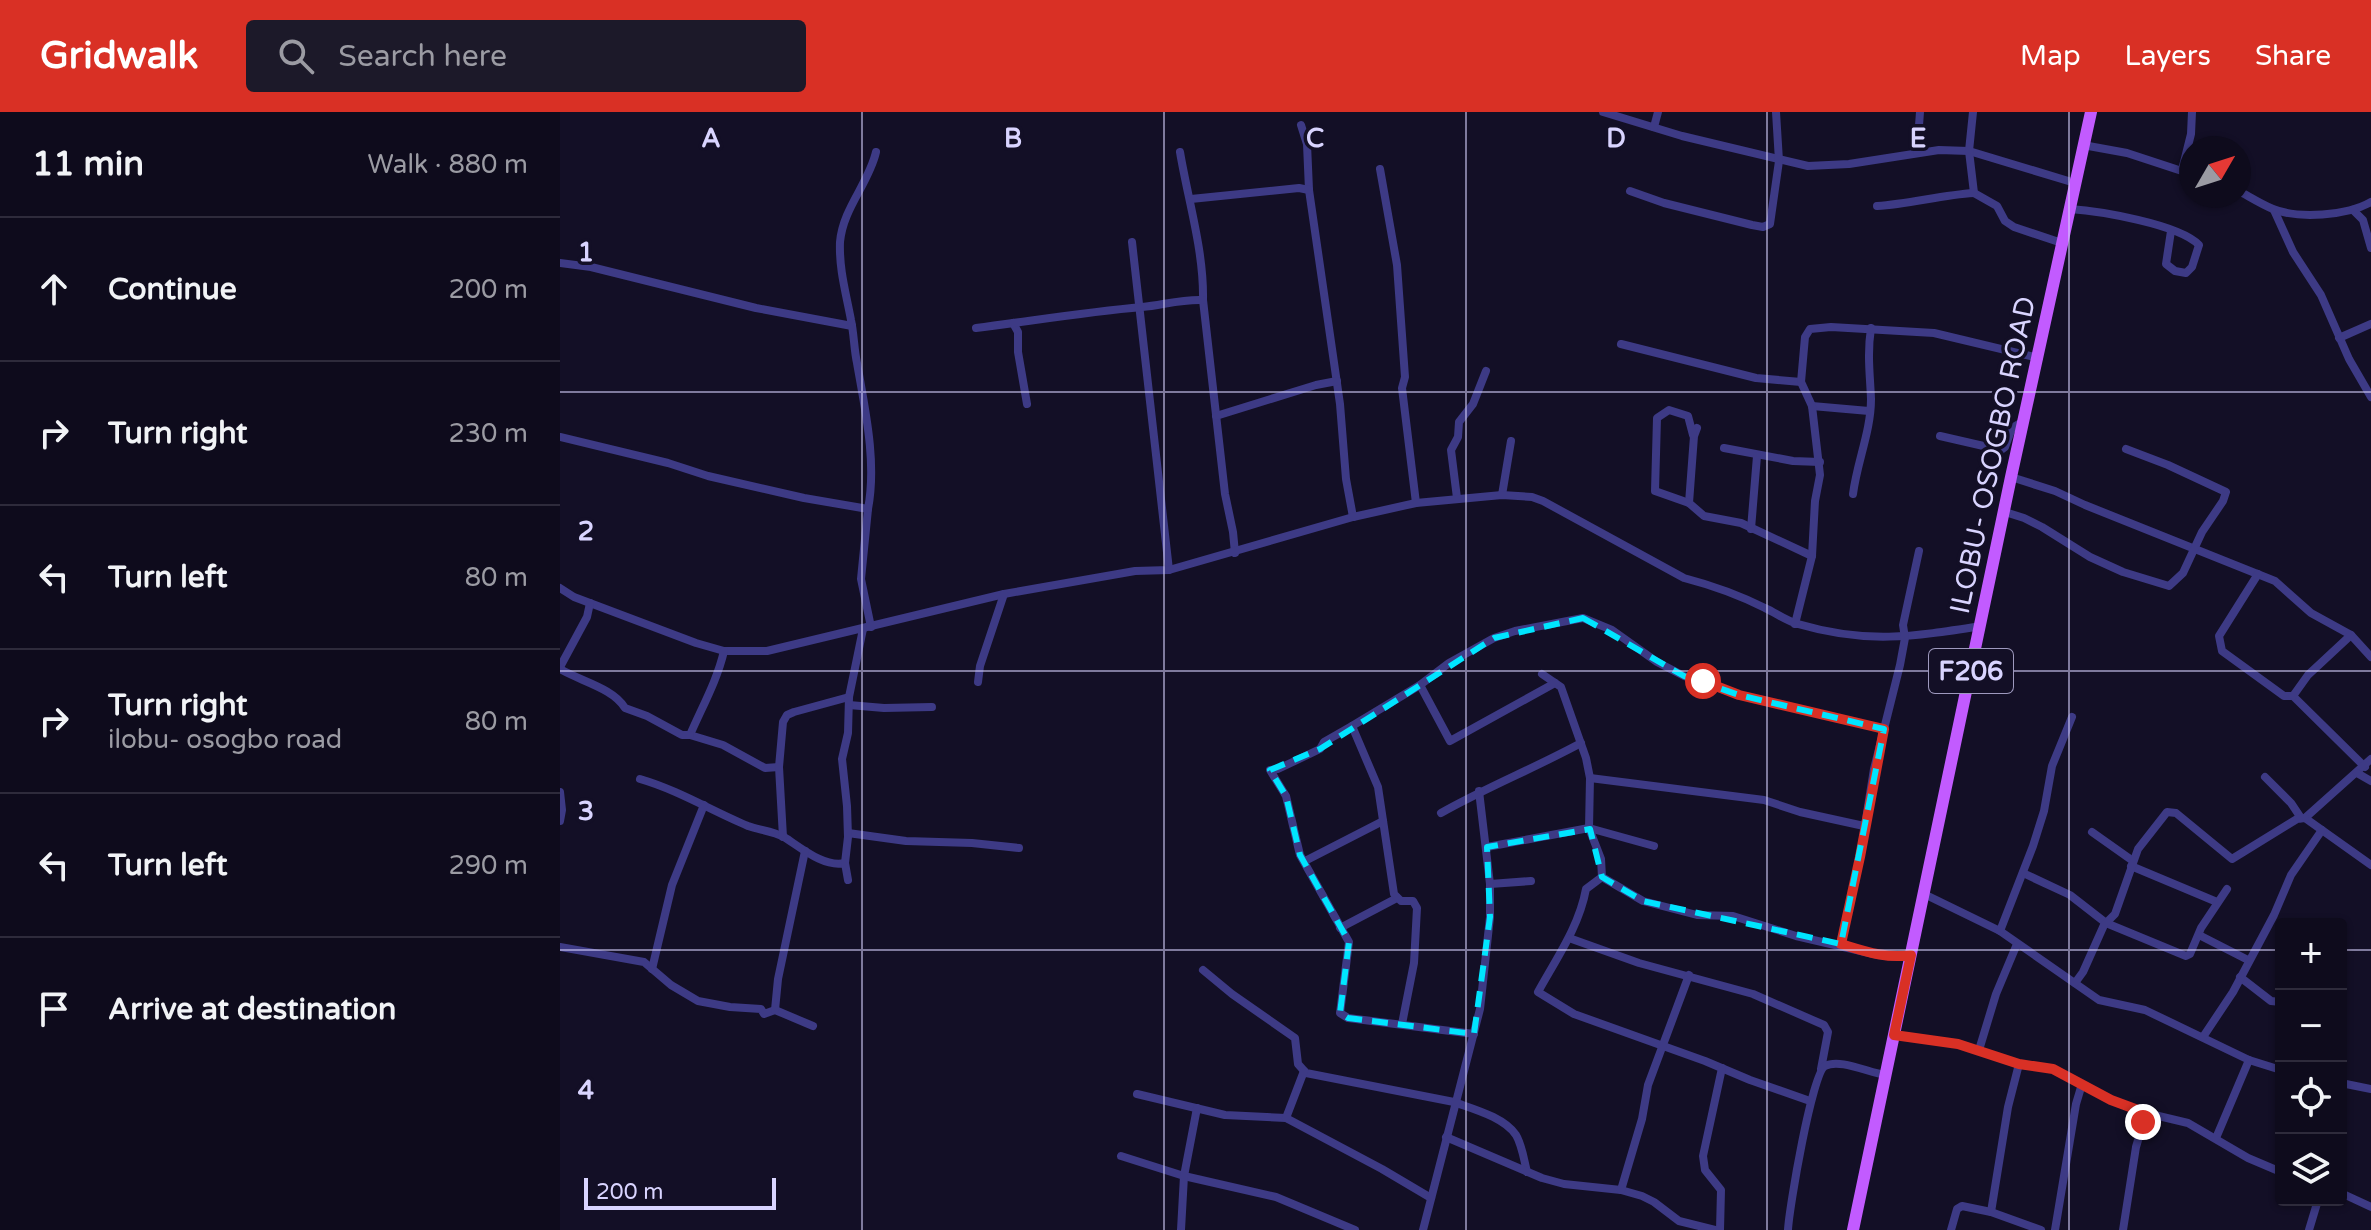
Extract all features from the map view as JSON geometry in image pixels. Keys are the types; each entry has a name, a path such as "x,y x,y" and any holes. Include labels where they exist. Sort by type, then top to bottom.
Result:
{"main road":[{"name":"ILOBU- OSOGBO ROAD","path":"1853,1230 2091,112"}],"street":[{"path":"1603,112 1779,161 1819,166 1917,152 1969,151 2075,183"},
{"path":"1654,127 1658,112"},
{"path":"1630,191 1664,203 1763,227 1772,221 1779,161 1776,112"},
{"path":"1917,152 1920,112"},
{"path":"1973,112 1969,151 1974,193"},
{"path":"2191,136 2192,112"},
{"path":"1301,125 1307,144 1309,190 1353,517"},
{"path":"2083,145 2127,153 2179,170"},
{"path":"848,880 842,759 848,733 849,701 867,628 861,579 870,470 866,406 841,281 841,237 855,197 872,172 876,152"},
{"path":"1180,152 1191,199 1203,282 1216,416 1235,553"},
{"path":"1380,169 1397,265 1405,377 1402,388 1416,503"},
{"path":"1191,199 1299,188 1309,190"},
{"path":"1877,206 1912,204 1942,195 1974,193 1997,206 2005,221 2014,227 2062,243"},
{"path":"2251,198 2274,210 2320,215 2353,210 2371,202"},
{"path":"2070,209 2127,216 2184,235 2199,245 2192,267 2186,273 2175,271 2166,264 2171,231"},
{"path":"2274,210 2293,252 2321,295 2339,338 2371,397"},
{"path":"2353,210 2363,220 2371,248"},
{"path":"1132,242 1169,570"},
{"path":"560,263 591,267 756,308 852,326"},
{"path":"976,328 1182,299 1203,300"},
{"path":"1013,323 1018,332 1018,352 1027,404"},
{"path":"2339,338 2371,324"},
{"path":"1795,624 1812,556 1820,462 1812,406 1801,382 1805,337 1810,329 1871,328 1934,333 2039,358"},
{"path":"1853,494 1864,452 1871,401 1868,353 1871,328"},
{"path":"1621,344 1756,378 1801,382"},
{"path":"1457,498 1451,450 1458,437 1459,422 1473,404 1486,371"},
{"path":"1216,416 1337,381"},
{"path":"1812,406 1869,411"},
{"path":"1689,503 1695,432 1688,416 1669,410 1657,418 1655,491 1689,503 1704,516 1741,523 1812,556"},
{"path":"1940,436 2001,450 2012,428 2025,421"},
{"path":"560,437 730,481 868,509"},
{"path":"1502,495 1511,441"},
{"path":"1724,448 1757,456 1820,462"},
{"path":"2005,512 2042,527 2090,557 2164,586 2172,585 2179,580 2196,553 2207,523 2226,492 2126,449"},
{"path":"1751,529 1757,456"},
{"path":"2011,477 2055,491 2196,553 2275,581 2311,613 2351,635 2371,657"},
{"path":"560,588 590,603 696,643 724,651 767,651 1004,594 1135,571 1169,570 1353,517 1416,503 1502,495 1543,501 1684,578 1763,607 1795,624 1854,636 1905,638 1981,626"},
{"path":"1841,944 1905,638 1903,625 1919,551"},
{"path":"2258,574 2219,636 2222,651 2284,696 2293,696 2364,767 2371,781"},
{"path":"978,682 980,666 1004,594"},
{"path":"590,603 587,617 560,668 619,699 625,708 682,735 723,745 765,768 779,767"},
{"path":"1474,1034 1348,1018 1340,1013 1349,942 1300,855 1286,796 1270,770 1320,749 1324,742 1494,638 1583,618 1612,630 1657,662 1684,676 1739,695 1884,729"},
{"path":"2293,696 2308,675 2351,635"},
{"path":"690,735 709,689 715,682 724,651"},
{"path":"1542,674 1561,687 1581,743 1590,778 1589,828 1601,859 1602,877"},
{"path":"1420,685 1450,741 1555,683"},
{"path":"783,837 779,767 783,722 787,715 849,701 884,708 932,707"},
{"path":"2000,931 2039,829 2052,766 2072,717"},
{"path":"1352,726 1378,787 1392,886 1397,898"},
{"path":"1441,813 1479,791 1527,772 1581,743"},
{"path":"2075,983 2106,923 2118,908 2132,864 2151,830 2169,811 2194,827 2232,859 2303,818 2364,767"},
{"path":"2265,777 2303,818 2371,865"},
{"path":"1590,778 1764,800 1800,812 1864,826"},
{"path":"640,779 747,826 783,837 805,851 839,864 845,863"},
{"path":"1423,1230 1480,1009 1490,917 1490,884 1479,791"},
{"path":"560,792 560,821"},
{"path":"652,969 672,885 704,805"},
{"path":"1305,861 1383,821"},
{"path":"1487,847 1589,828 1654,846"},
{"path":"2203,1037 2274,915 2291,875 2322,830"},
{"path":"2092,832 2132,864 2217,902"},
{"path":"848,833 906,841 1019,848"},
{"path":"775,1010 778,979 805,851"},
{"path":"2023,873 2070,895 2106,923 2186,956 2227,889"},
{"path":"1602,877 1643,901 1697,915 1733,916 1796,936 1878,955 1911,955"},
{"path":"1602,877 1586,889 1583,905 1569,938 1538,992 1574,1014 1810,1101"},
{"path":"1490,884 1531,881"},
{"path":"1924,894 2000,931 2099,1000 2145,1010 2249,1060 2275,1068"},
{"path":"1340,928 1397,898 1415,903 1418,923 1414,963 1402,1024"},
{"path":"2199,935 2248,960"},
{"path":"1569,938 1639,963 1753,994 1824,1025 1828,1032 1821,1069 1810,1101 1788,1230"},
{"path":"1979,1050 1996,994 2017,944"},
{"path":"560,947 644,962 671,985 698,1001 761,1009 764,1014 775,1010 813,1026"},
{"path":"1203,970 1295,1038 1298,1064 1304,1071 1454,1102 1476,1110 1510,1129 1519,1143 1527,1172"},
{"path":"1621,1190 1642,1119 1648,1085 1689,975"},
{"path":"2240,977 2275,1001"},
{"path":"1894,1035 1935,1039 2019,1064 2053,1069 2146,1113 2188,1123 2248,1158 2275,1169"},
{"path":"2216,1138 2249,1060"},
{"path":"1821,1069 1840,1064 1886,1075"},
{"path":"1991,1212 2008,1107 2019,1064"},
{"path":"1446,1137 1527,1172 1564,1184 1621,1190 1654,1202 1689,1225 1718,1230 1721,1190 1705,1170 1703,1156 1722,1068"},
{"path":"1286,1118 1304,1071"},
{"path":"2055,1230 2082,1084"},
{"path":"2347,1084 2371,1089"},
{"path":"1137,1094 1225,1115 1286,1118 1431,1198"},
{"path":"1181,1230 1184,1176 1197,1108"},
{"path":"2123,1230 2136,1147 2146,1113"},
{"path":"1121,1156 1184,1176 1276,1197 1355,1230"},
{"path":"2347,1196 2371,1207"},
{"path":"1951,1230 1960,1206 1991,1212 2041,1230"},
{"path":"2309,1230 2316,1206"}],"highlighted area":[{"path":"1583,618 1684,676 1739,695 1884,729 1841,944 1643,901 1602,877 1590,829 1487,847 1490,917 1474,1034 1348,1018 1340,1013 1349,942 1300,855 1286,796 1270,770 1320,749 1494,638"}],"route":[{"path":"1703,681 1739,695 1884,729 1841,944 1878,955 1911,955 1894,1035 1935,1039 2019,1064 2053,1069 2111,1100 2146,1113 2143,1122"}]}
